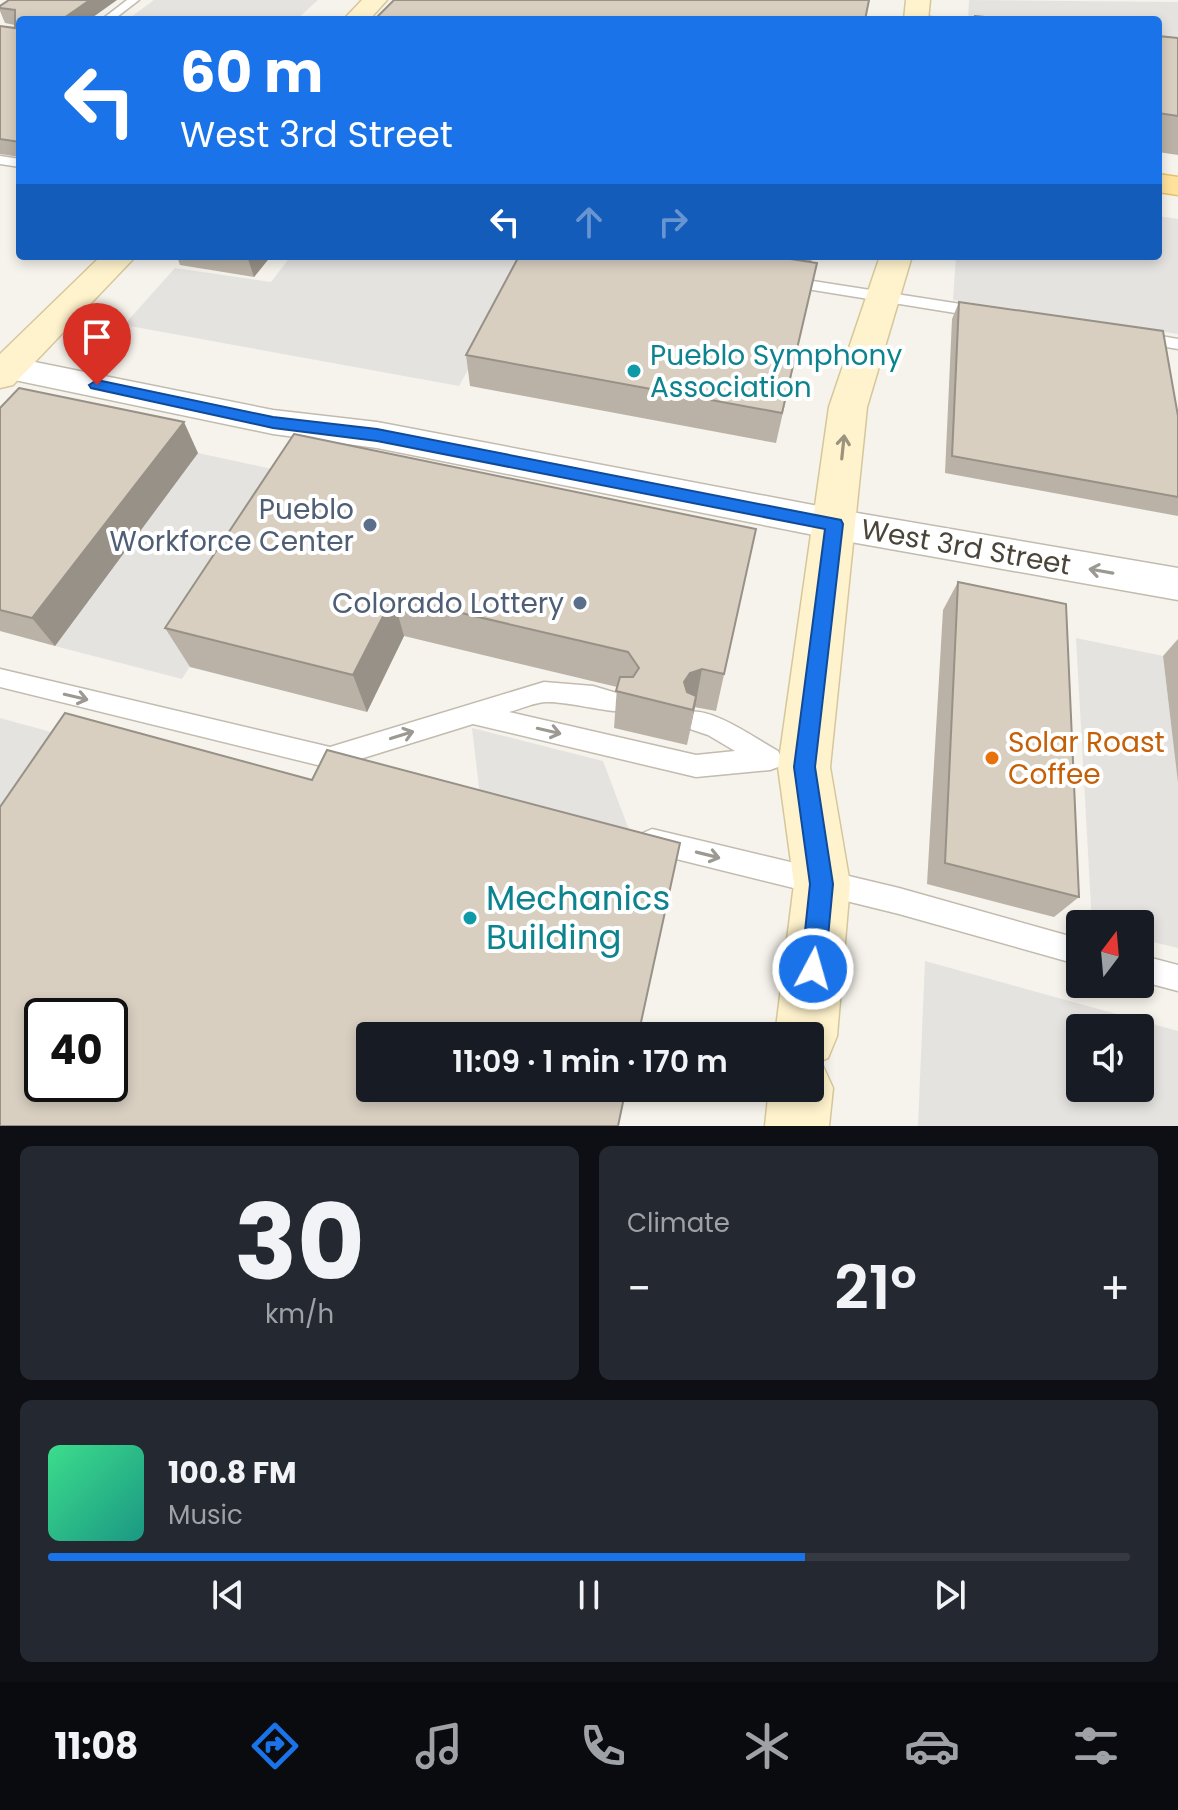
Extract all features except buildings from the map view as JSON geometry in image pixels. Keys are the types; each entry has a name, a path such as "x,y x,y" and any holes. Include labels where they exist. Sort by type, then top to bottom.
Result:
{"street":[{"path":"359,16 375,0"},
{"path":"3,370 116,260"},
{"path":"807,1022 822,884 784,763 834,524 848,407 895,260"},
{"name":"West 3rd Street","path":"3,370 273,422 377,435 834,524 1178,584"},
{"path":"797,1126 800,1102"}],"lane":[{"path":"112,16 134,0"},
{"path":"775,280 990,314"},
{"path":"1115,334 1178,344"},
{"path":"0,678 376,768"},
{"path":"331,757 544,692 593,696 622,704"},
{"path":"473,714 696,766 784,763"},
{"path":"692,720 714,726 784,763"},
{"path":"631,835 899,901 1066,948"},
{"path":"1154,972 1178,978"}],"shaded area":[{"path":"154,0 318,0 300,16 132,16"},
{"path":"969,0 1178,2 1178,65 1162,63 1162,16 968,16"},
{"path":"1162,217 1178,219 1178,334 953,300 956,260 1162,260"},
{"path":"288,260 530,260 459,386 124,325 175,268 271,282"},
{"path":"198,453 309,477 182,679 55,646"},
{"path":"1076,638 1163,656 1178,783 1178,948 1154,942 1154,910 1091,910"},
{"path":"0,718 91,743 0,881"},
{"path":"472,728 603,761 631,835 480,796"},
{"path":"925,961 1117,1014 1066,1014 1066,1102 1154,1102 1154,1024 1178,1031 1178,1126 918,1126"}],"place":[{"name":"Pueblo Symphony Association","path":"634,371"},
{"name":"Pueblo Workforce Center","path":"370,525"},
{"name":"Colorado Lottery","path":"580,603"},
{"name":"Solar Roast Coffee","path":"992,758"},
{"name":"Mechanics Building","path":"470,918"}],"route":[{"path":"97,385 273,422 377,435 834,524 804,767 822,884 813,969"}]}
